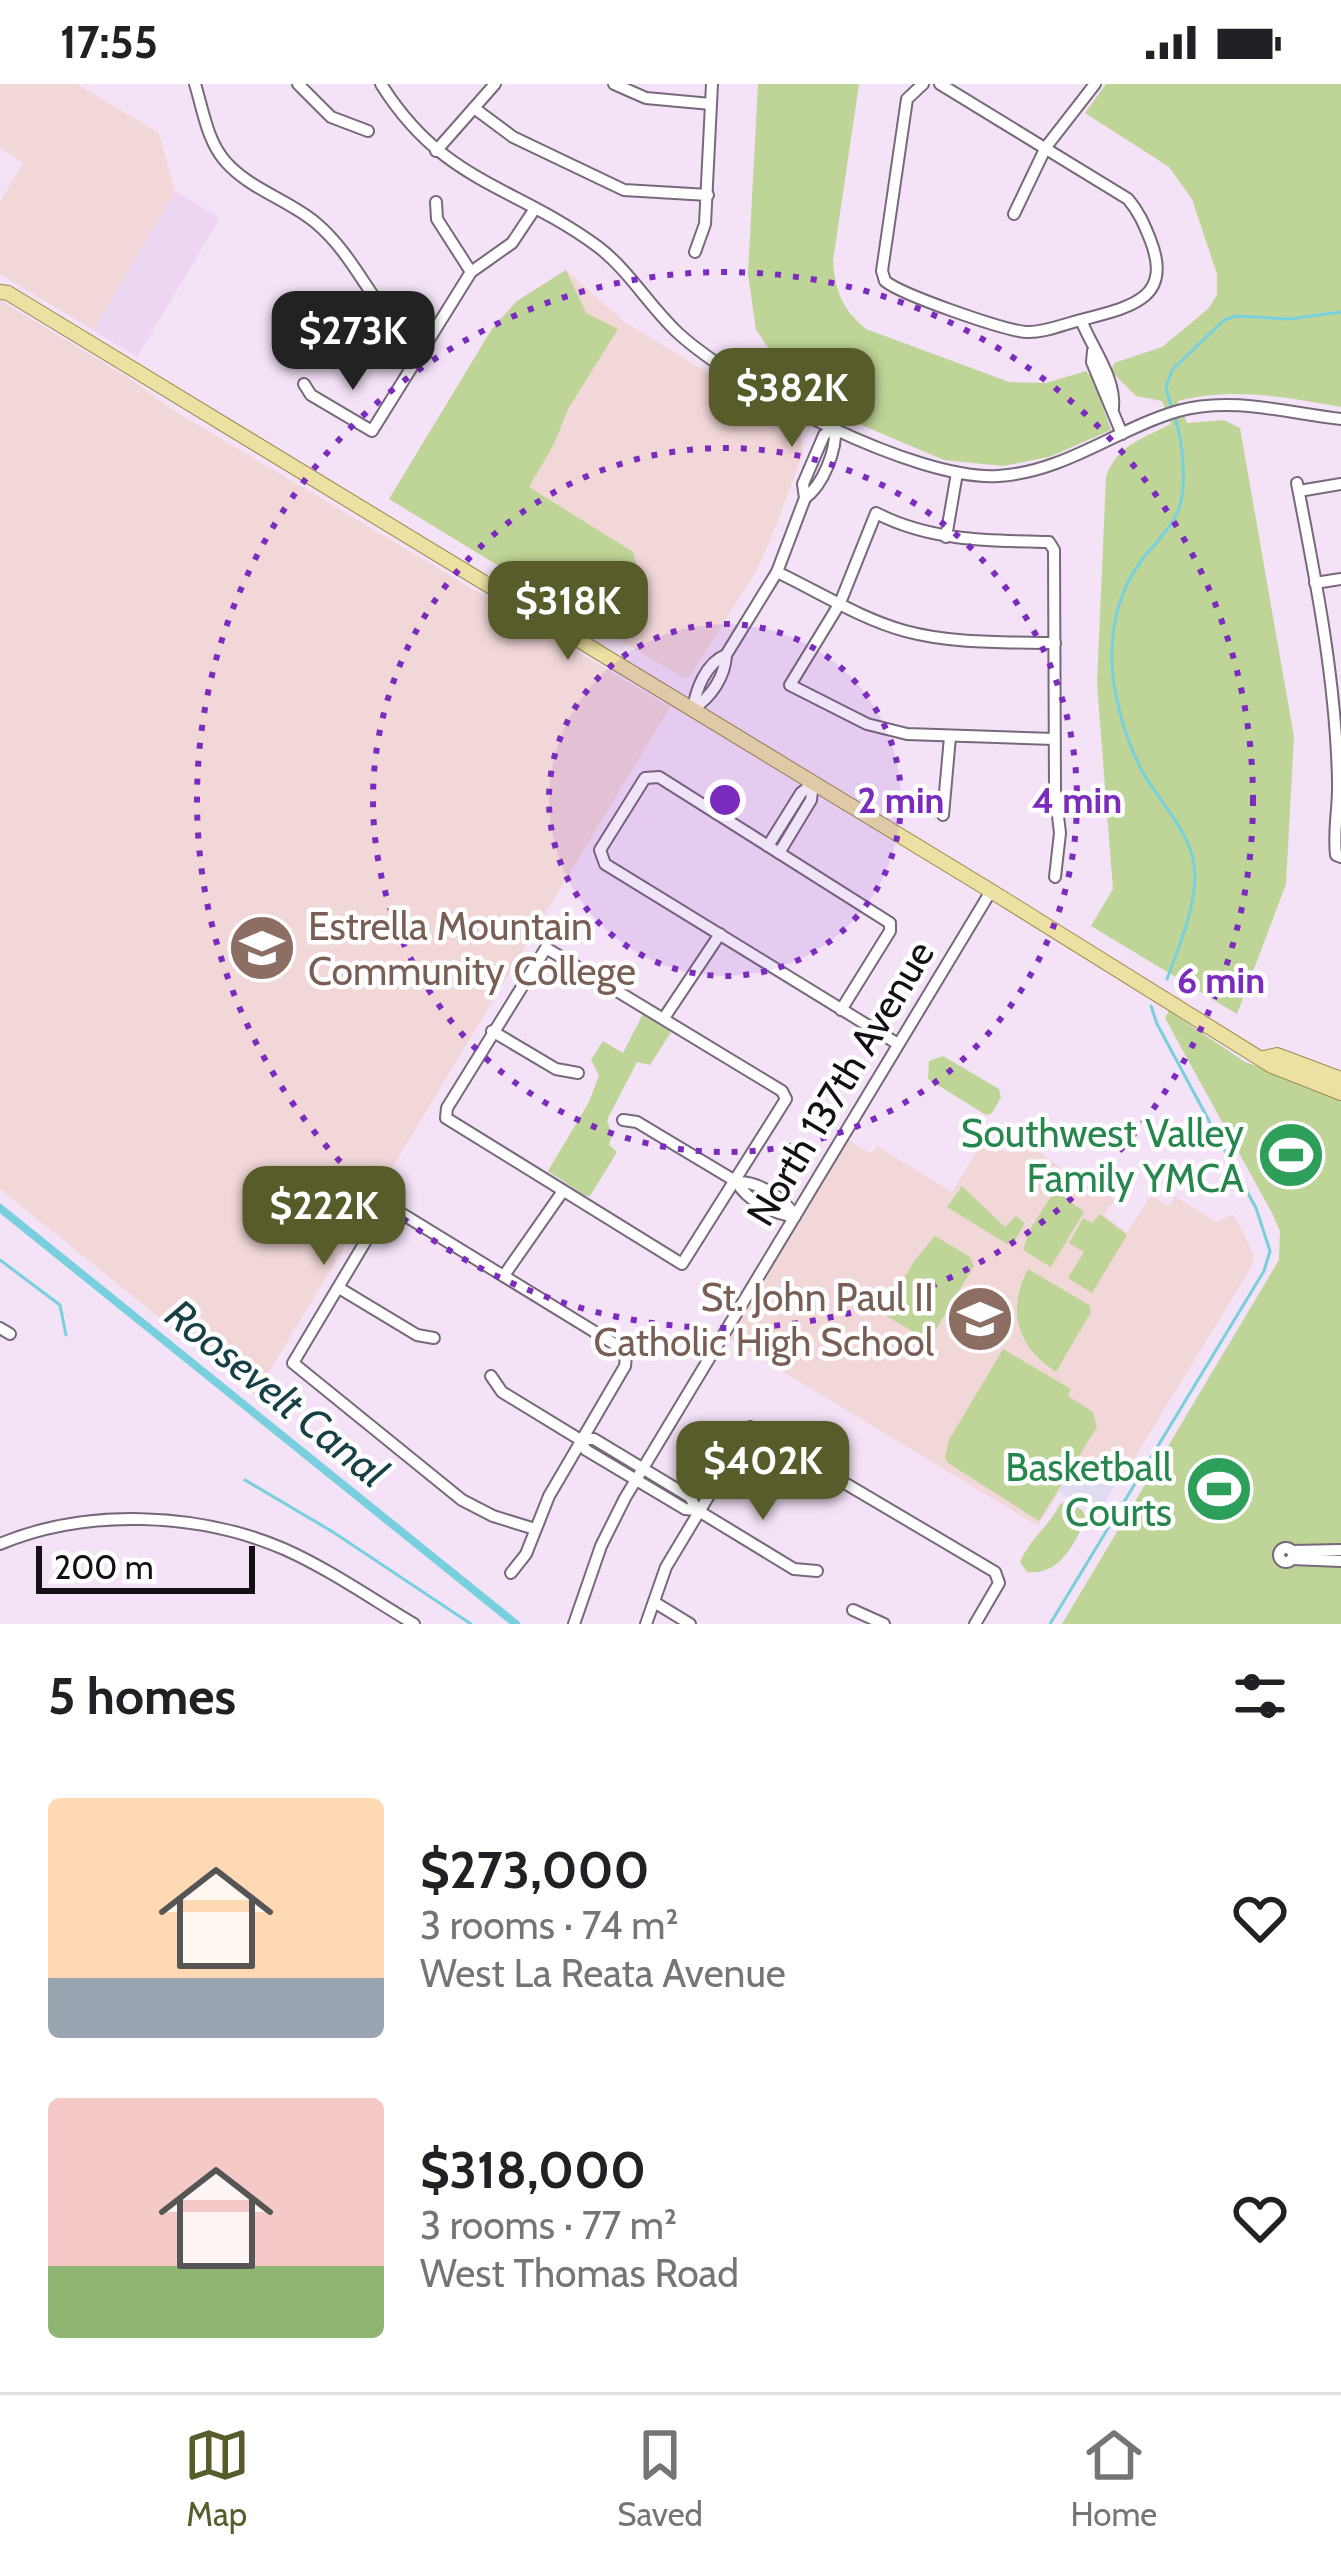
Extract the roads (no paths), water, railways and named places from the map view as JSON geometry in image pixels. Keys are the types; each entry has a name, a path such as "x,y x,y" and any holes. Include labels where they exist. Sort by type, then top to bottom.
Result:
{"main road":[{"path":"3,288 1264,1058 1300,1079 1341,1093"},
{"path":"1264,1058 1277,1055 1341,1079"}],"street":[{"path":"195,84 210,138 224,160 314,221 400,334 422,349"},
{"path":"298,84 331,117 368,131"},
{"path":"381,84 407,122 436,151 482,183 600,248 674,329 716,363 835,428 924,464 957,473 999,476 1034,470 1064,462 1182,410 1242,405 1341,419"},
{"path":"436,151 495,84"},
{"path":"614,84 646,98 711,104"},
{"path":"694,252 705,224 712,84"},
{"path":"918,87 908,99 882,271 885,281 915,296 1028,332 1087,319 1145,297 1157,283 1160,264 1139,212 1128,199 940,84"},
{"path":"1014,214 1046,148 1095,84"},
{"path":"473,107 513,137 612,186 650,194 707,195"},
{"path":"436,202 437,219 471,272"},
{"path":"304,385 310,395 372,431 471,272 512,243 534,210"},
{"path":"1087,319 1122,434"},
{"path":"693,709 707,700 725,669 726,655 777,572 805,498 803,484 824,435 835,428"},
{"path":"946,537 957,473"},
{"path":"1338,856 1335,671 1298,487 1341,484"},
{"path":"1054,739 907,734 867,724 790,685 840,603 875,513 901,526 946,537 1049,542 1054,550 1054,739 1060,833 1054,877"},
{"path":"777,572 875,621 930,637 1055,643"},
{"path":"1316,584 1341,579"},
{"path":"944,814 950,736"},
{"path":"842,1010 890,931 890,923 652,775 642,781 600,850 600,859 898,1045"},
{"path":"774,849 801,793 813,783"},
{"name":"North 137th Avenue","path":"574,1624 601,1546 639,1474 991,891"},
{"path":"664,1018 720,934"},
{"path":"546,948 664,1018 782,1091 787,1099 682,1264 446,1118 447,1108 492,1031 546,948"},
{"path":"492,1031 556,1069 578,1073"},
{"path":"623,1120 637,1122 737,1182 749,1181 787,1204 795,1216"},
{"path":"505,1274 563,1191"},
{"path":"511,1573 526,1554 579,1439 625,1366 626,1356 621,1348 505,1274 391,1207 383,1212 293,1363 462,1500 535,1529"},
{"path":"339,1288 417,1334 434,1338"},
{"path":"490,1376 502,1392 579,1439 586,1450 639,1474 685,1509 697,1510 794,1569 817,1570"},
{"path":"646,1624 666,1567 750,1427 1000,1577 975,1624"},
{"path":"0,1544 73,1524 142,1519 213,1529 286,1550 414,1624"},
{"path":"1341,1550 1292,1555 1341,1561"},
{"path":"654,1602 690,1624"},
{"path":"853,1610 884,1624"}],"waterway":[{"path":"1172,409 1166,388 1172,370 1224,320 1341,312"},
{"path":"1167,979 1192,901 1193,859 1130,743 1117,698 1112,655 1116,617 1128,582 1179,509 1183,464 1175,418"},
{"path":"1050,1624 1264,1271 1270,1251 1256,1208 1151,1006"},
{"name":"Roosevelt Canal","path":"0,1208 516,1624"},
{"path":"0,1260 60,1305 66,1335"},
{"path":"245,1480 471,1624"}],"place":[{"name":"Estrella Mountain Community College","path":"262,948"},
{"name":"Southwest Valley Family YMCA","path":"1291,1155"},
{"name":"St. John Paul II Catholic High School","path":"980,1319"},
{"name":"Basketball Courts","path":"1219,1489"}]}
